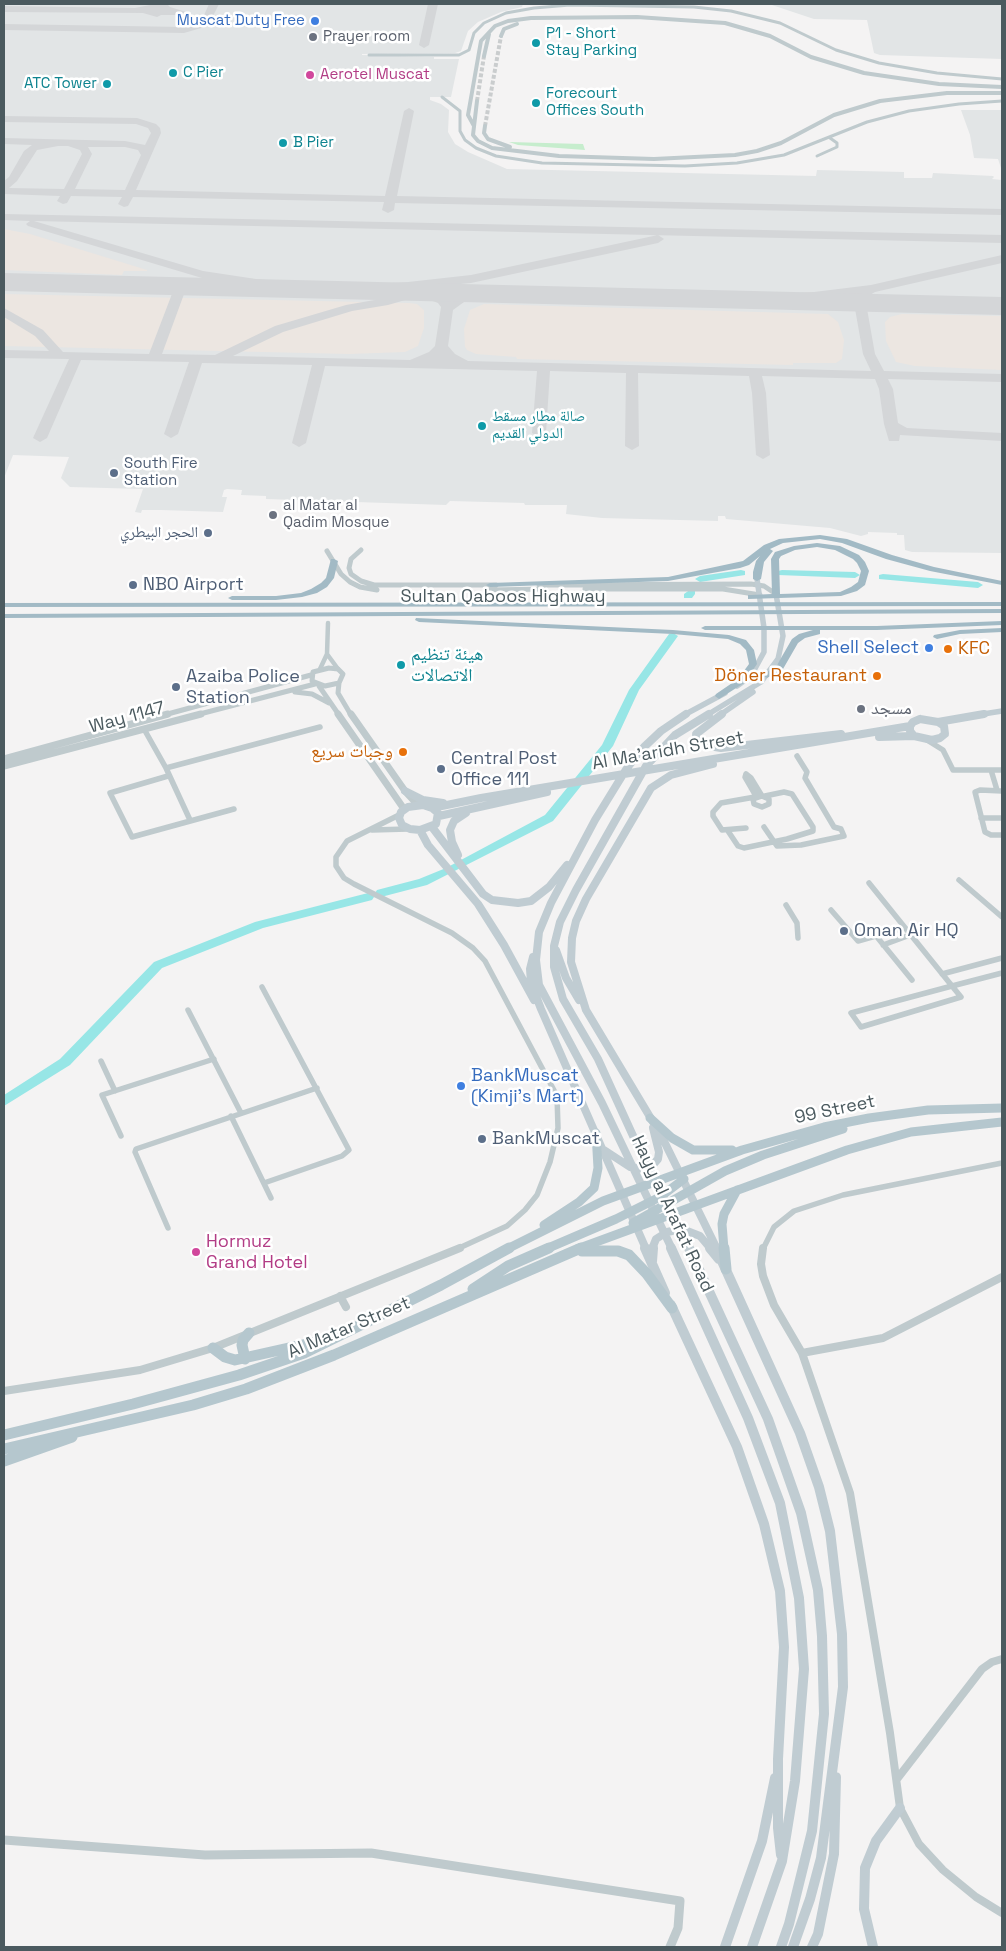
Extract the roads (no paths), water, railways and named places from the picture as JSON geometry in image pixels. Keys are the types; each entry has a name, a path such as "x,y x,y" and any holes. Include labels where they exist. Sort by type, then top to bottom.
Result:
{"highway":[{"path":"490,585 529,586 668,580 737,566 746,563 782,541 807,537 832,538 917,565 1002,583"},
{"path":"554,604 834,595 849,592 858,586 864,579 864,566 850,553 829,546 794,548 778,554 774,564 776,594"},
{"path":"758,582 757,572 765,551"},
{"path":"108,605 176,599 276,598 302,595 324,585 330,578 334,561"},
{"name":"Sultan Qaboos Highway","path":"4,605 1002,604"},
{"name":"Sultan Qaboos Highway","path":"4,616 1002,611"},
{"path":"741,613 822,618 833,621 843,627"},
{"path":"256,614 713,634 742,642 750,650 753,664 741,681 719,696"},
{"path":"599,628 783,632 1002,623"},
{"path":"767,675 780,667 795,641 802,636 818,631 877,628"},
{"path":"937,637 960,632 1002,630"}],"main road":[{"name":"Hayy al Arafat Road","path":"752,1947 768,1908 782,1861 796,1781 804,1669 799,1598 794,1562 780,1503 748,1418 677,1260 602,1103 539,985 536,972 540,932 551,903 576,854 627,768 644,746 661,730 751,676 762,659 764,632 758,582"},
{"name":"Hayy al Arafat Road","path":"776,594 783,632 778,659 760,682 692,723 662,747 646,766 560,922 554,946 554,967 563,999 598,1059 768,1419 801,1513 818,1590 822,1636 824,1714 812,1831 789,1924 781,1947"},
{"path":"760,682 751,694 700,730 696,734 697,740 703,745 721,748 831,734 868,733"},
{"path":"944,733 938,722 1002,711"},
{"path":"927,740 936,739 972,717"},
{"name":"Al Ma'aridh Street","path":"598,781 910,726 913,722 920,719 938,722"},
{"path":"910,726 910,731 914,736"},
{"name":"Al Ma'aridh Street","path":"432,808 465,801 713,764 840,742 884,736 914,736 927,740"},
{"path":"586,1010 571,962 572,938 576,921 586,899 651,788 671,775 713,764"},
{"name":"Al Ma'aridh Street","path":"439,816 554,788"},
{"path":"405,791 422,800 431,802 465,801"},
{"path":"464,868 452,842 451,826 458,817 488,804"},
{"path":"418,805 432,808 439,816 436,824 420,830 410,829 400,822 402,812 418,805"},
{"path":"432,826 483,894 492,900 518,903 531,900 549,887 576,854"},
{"path":"420,830 428,845 478,904 504,945 527,990 541,1009"},
{"path":"554,946 572,990 586,1010 650,1118 697,1205 800,1433 819,1487 830,1531 842,1634 843,1687 836,1751 820,1858 810,1899 793,1947"},
{"path":"537,949 530,970 531,983 541,1009 652,1264 737,1447 766,1534 780,1591 784,1647 778,1759 778,1828 782,1861"},
{"name":"99 Street","path":"682,1175 742,1150 824,1127 869,1118 928,1110 1002,1108"},
{"path":"602,1149 630,1167 644,1169 651,1167 658,1159 659,1152 650,1118"},
{"path":"650,1118 672,1138 693,1150 742,1150"},
{"path":"456,1300 508,1266 633,1221 725,1171 763,1155 869,1118"},
{"path":"697,1205 848,1150 911,1132 961,1124 999,1122"},
{"path":"529,1238 587,1196 594,1188 598,1168 596,1133"},
{"path":"633,1221 669,1192 682,1175"},
{"name":"Al Matar Street","path":"4,1435 133,1404 239,1375 304,1353 343,1335 529,1238 621,1193 682,1175"},
{"path":"726,1269 722,1224 724,1214 737,1190"},
{"name":"Al Matar Street","path":"4,1449 193,1405 246,1389 334,1355 456,1300 570,1252 633,1221 697,1205"},
{"path":"652,1264 652,1250 656,1239 667,1232 682,1230 691,1231 700,1236 726,1269"},
{"path":"570,1252 604,1250 618,1251 629,1255 647,1274 672,1308"},
{"path":"245,1358 243,1340 249,1334"},
{"path":"213,1348 230,1359 245,1358 343,1335"},
{"path":"4,1461 59,1443 83,1430"},
{"path":"812,1947 818,1934 834,1854 836,1751"},
{"path":"725,1947 762,1841 771,1803 778,1759"},
{"path":"873,1947 864,1909 865,1868 876,1841 900,1808"},
{"path":"720,1947 735,1920"}],"street":[{"path":"368,55 459,55 469,50 474,33 484,23 506,14 534,8 570,5 694,7 731,11 780,23 836,50 880,63 937,73 1002,79"},
{"path":"484,56 490,29 514,20 594,17 681,19 725,24 770,36 793,49 830,64 889,78 962,86 1002,87"},
{"path":"501,36 503,30 510,26 549,21 642,20 725,24"},
{"path":"474,126 468,113 481,42 489,34"},
{"path":"477,101 472,133 476,139 492,148 574,157 644,159 735,155 757,151 781,143 839,113 874,102 960,92 1002,92"},
{"path":"442,98 460,111 460,133 470,144 489,154 522,161 676,166 724,164 777,156 818,143 828,144"},
{"path":"830,138 837,143 837,147 816,156 828,144 830,138 867,122 909,111 955,104 1002,101"},
{"path":"484,126 484,134 488,139 509,147 683,157"},
{"path":"361,550 351,559 349,568 351,574 361,581 374,585 490,585"},
{"path":"327,551 341,574 350,582 371,589 758,582 771,588 776,594"},
{"path":"529,586 723,589 760,595"},
{"path":"328,623 327,654 320,669 338,669"},
{"path":"327,654 343,677 339,683 338,693 347,708 405,791 418,805"},
{"name":"Way 1147","path":"4,759 311,675 320,669"},
{"path":"4,1391 140,1370 213,1348 465,1246 507,1226 525,1210 538,1194 550,1162 559,1117 557,1096 552,1084 485,961 473,948 452,933 354,884 344,878 338,871 336,857 340,849 352,838 402,812 332,705 312,681 311,675"},
{"name":"Way 1147","path":"4,766 280,693 317,685 330,686 339,683"},
{"path":"280,693 312,694 332,705"},
{"path":"166,768 320,727"},
{"path":"144,729 166,768 168,776 190,820"},
{"path":"944,733 943,750 953,770 1002,770"},
{"path":"927,740 943,750"},
{"path":"764,826 777,846 801,845 844,836 841,830 834,826 805,778 807,772 797,756"},
{"path":"991,770 999,790 975,792 985,832 992,835 1002,835"},
{"path":"168,776 110,793 132,837 234,808"},
{"path":"728,831 740,848 773,842 813,831 813,827 792,794 784,792 721,803 715,808 713,816 722,830 746,828"},
{"path":"981,818 1002,818"},
{"path":"368,830 410,829"},
{"path":"959,880 1002,917"},
{"path":"868,883 904,928 910,935 942,974 952,986 961,997 861,1027 851,1013 952,986 1002,974"},
{"path":"786,905 797,922 798,938"},
{"path":"831,910 858,941 877,938 904,928"},
{"path":"883,945 910,935"},
{"path":"877,938 912,980"},
{"path":"942,974 1002,958"},
{"path":"262,987 349,1150 342,1156 264,1183"},
{"path":"188,1010 241,1113"},
{"path":"121,1136 102,1095 214,1059"},
{"path":"101,1061 115,1091"},
{"path":"168,1228 135,1152 136,1149 317,1088"},
{"path":"231,1116 271,1198"},
{"path":"1002,1163 844,1195 794,1212 774,1227 767,1238 762,1252 761,1264 763,1276 774,1305 802,1353 850,1493 900,1808 919,1844 943,1870 976,1897 1002,1913"},
{"path":"802,1353 882,1338 1002,1277"},
{"path":"340,1296 346,1308"},
{"path":"896,1779 982,1669 992,1662 1002,1659"},
{"path":"4,1840 205,1855 371,1853 680,1901 678,1928 670,1947"}],"waterway":[{"path":"700,579 741,573"},
{"path":"782,573 855,575"},
{"path":"883,577 978,585"},
{"path":"688,596 691,592"},
{"path":"452,868 549,818 607,746 634,690 673,636"},
{"path":"381,893 423,882 445,871"},
{"path":"4,1101 65,1062 158,965 259,925 368,897"}],"tunnel":[{"path":"485,126 501,36"},
{"path":"477,101 484,56"}],"place":[{"name":"Muscat Duty Free","path":"315,21"},
{"name":"Prayer room","path":"313,37"},
{"name":"P1 - Short Stay Parking","path":"536,43"},
{"name":"C Pier","path":"173,73"},
{"name":"Aerotel Muscat","path":"310,75"},
{"name":"ATC Tower","path":"107,84"},
{"name":"Forecourt Offices South","path":"536,103"},
{"name":"B Pier","path":"283,143"},
{"name":"صالة مطار مسقط الدولي القديم","path":"482,426"},
{"name":"South Fire Station","path":"114,473"},
{"name":"al Matar al Qadim Mosque","path":"273,515"},
{"name":"الحجر البيطري","path":"208,533"},
{"name":"NBO Airport","path":"133,585"},
{"name":"Shell Select","path":"929,648"},
{"name":"KFC","path":"948,649"},
{"name":"هيئة تنظيم الاتصالات","path":"401,665"},
{"name":"Döner Restaurant","path":"877,676"},
{"name":"Azaiba Police Station","path":"176,687"},
{"name":"مسجد","path":"861,709"},
{"name":"وجبات سريع","path":"403,752"},
{"name":"Central Post Office 111","path":"441,769"},
{"name":"Oman Air HQ","path":"844,931"},
{"name":"BankMuscat (Kimji's Mart)","path":"461,1086"},
{"name":"BankMuscat","path":"482,1139"},
{"name":"Hormuz Grand Hotel","path":"196,1252"}]}
